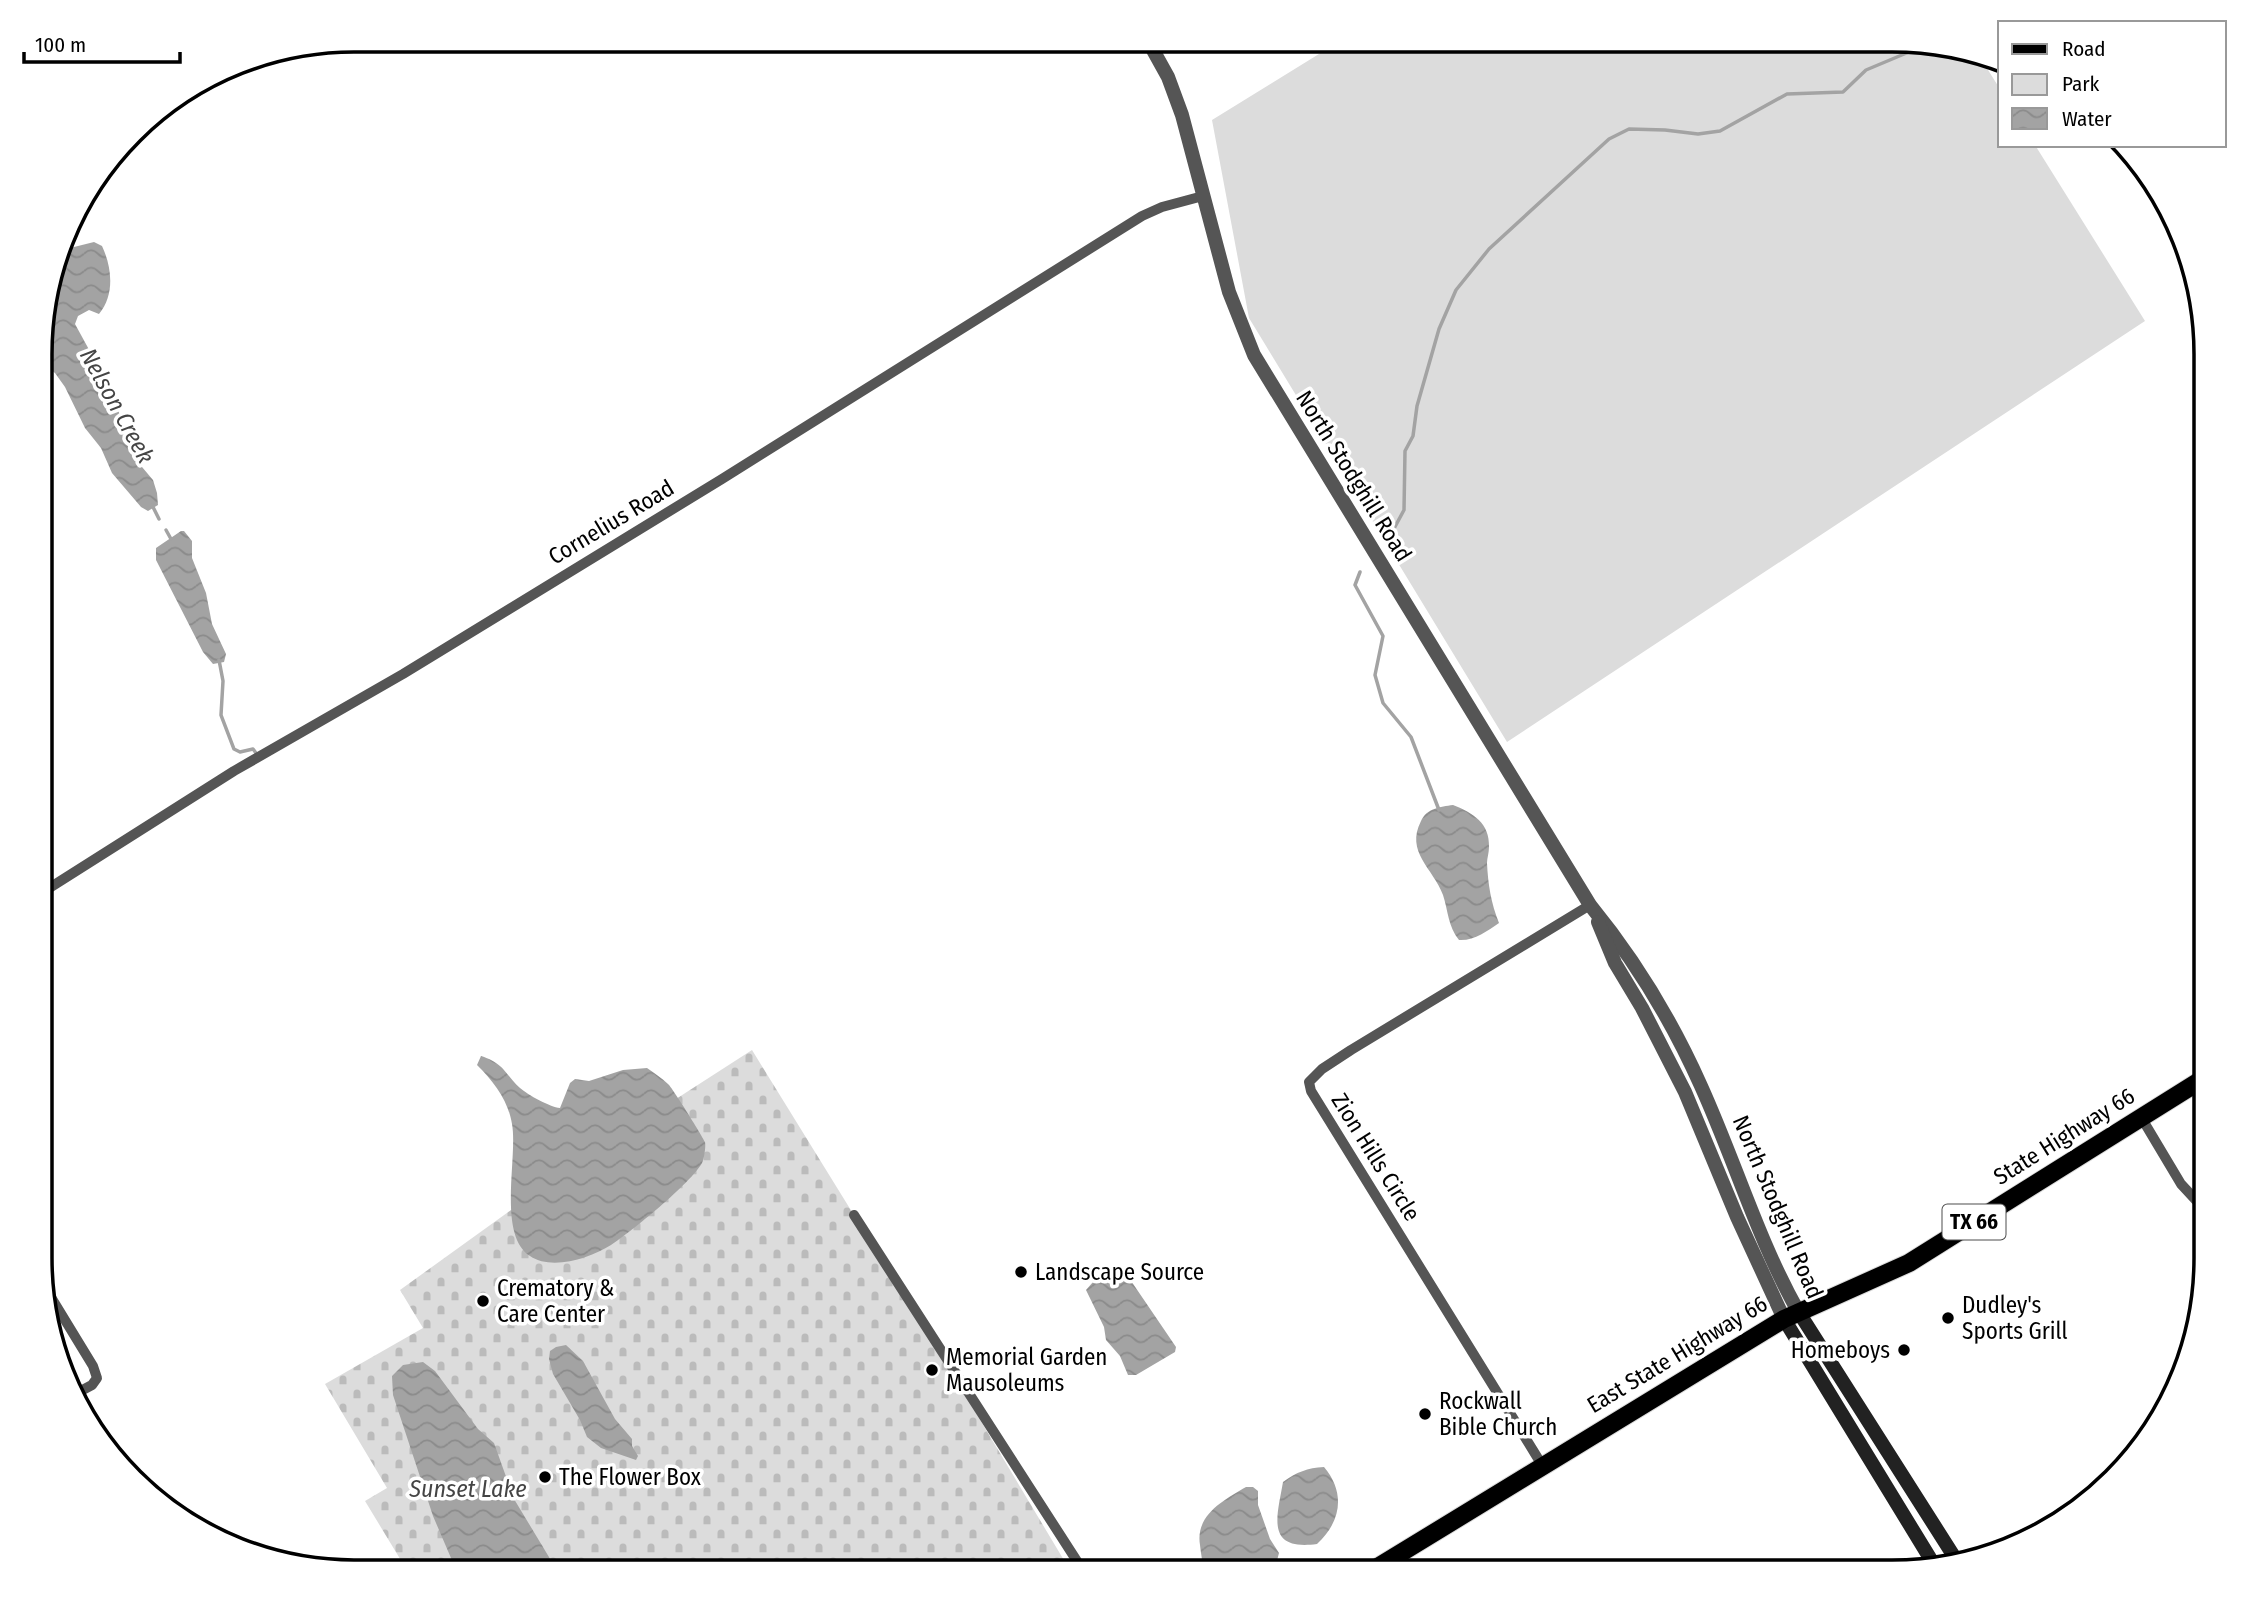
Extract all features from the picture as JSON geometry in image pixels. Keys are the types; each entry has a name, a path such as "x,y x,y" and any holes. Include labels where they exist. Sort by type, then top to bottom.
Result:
{"main road":[{"name":"State Highway 66","path":"1791,1315 1909,1262 2194,1084"},
{"name":"East State Highway 66","path":"1389,1560 1791,1315"},
{"name":"North Stodghill Road","path":"1791,1315 1953,1555"},
{"name":"North Stodghill Road","path":"1791,1315 1930,1558"}],"street":[{"name":"North Stodghill Road","path":"1154,52 1176,96 1229,292 1246,338 1264,374 1590,905 1615,963 1642,1008 1685,1092 1737,1217 1791,1315"},
{"name":"Cornelius Road","path":"52,886 234,771 403,674 722,480 1142,216 1162,207 1203,196"},
{"name":"Zion Hills Circle","path":"1542,1465 1311,1091 1309,1082 1322,1069 1351,1050 1590,905"},
{"path":"2141,1117 2181,1184 2194,1199"},
{"path":"854,1215 1076,1560"},
{"path":"56,1306 93,1366 97,1378 92,1385 83,1390"}],"green space":[{"path":"1322,52 1893,52 1952,58 1987,68 1998,86 1998,147 2036,147 2145,321 1507,742 1249,318 1212,120"},
{"path":"752,1050 1064,1560 401,1560 365,1501 387,1488 325,1384 423,1328 400,1290 572,1166"}],"water":[{"path":"94,242 102,246 108,263 110,290 104,306 99,314 89,310 78,316 75,324 110,388 142,467 153,480 158,505 148,511 141,507 112,473 101,448 85,428 65,387 52,371 58,295 72,247"},
{"path":"181,531 192,541 192,558 206,593 212,624 226,654 224,662 213,664 203,652 156,560 156,548"},
{"path":"1453,805 1473,815 1487,831 1489,886 1499,923 1480,935 1465,940 1459,940 1453,930 1439,885 1422,860 1416,842 1421,821 1427,813"},
{"path":"481,1056 500,1066 528,1094 560,1108 570,1083 575,1079 589,1081 623,1070 647,1068 671,1087 705,1142 702,1163 674,1194 611,1245 582,1258 560,1263 530,1256 520,1246 511,1214 512,1124 499,1092 477,1065"},
{"path":"1116,1266 1125,1272 1176,1347 1175,1352 1136,1375 1128,1375 1120,1356 1106,1340 1104,1327 1086,1290 1100,1274"},
{"path":"566,1345 583,1361 615,1419 632,1439 632,1446 638,1456 636,1460 601,1448 587,1437 553,1374 549,1359 550,1351"},
{"name":"Sunset Lake","path":"423,1362 435,1371 478,1429 494,1443 514,1499 551,1560 452,1560 433,1516 393,1395 392,1376 403,1365"},
{"path":"1324,1467 1336,1487 1336,1517 1317,1544 1300,1545 1289,1542 1282,1537 1277,1519 1283,1482 1302,1471"},
{"path":"1246,1487 1253,1487 1258,1491 1258,1505 1270,1539 1279,1553 1277,1560 1202,1560 1202,1525 1213,1510"}],"waterway":[{"path":"1390,536 1404,510 1405,451 1413,436 1417,406 1439,329 1456,290 1489,249 1609,139 1629,129 1698,134 1720,131 1787,94 1843,92 1866,70 1907,53"},
{"name":"Nelson Creek","path":"152,505 159,519"},
{"name":"Nelson Creek","path":"166,530 171,539"},
{"path":"1360,572 1355,585 1383,636 1375,675 1383,703 1411,737 1439,810"},
{"name":"Nelson Creek","path":"219,660 223,681 221,715 234,749 240,752 253,749 256,753"}],"place":[{"name":"Landscape Source","path":"1021,1272"},
{"name":"Crematory & Care Center","path":"483,1301"},
{"name":"Dudley's Sports Grill","path":"1948,1318"},
{"name":"Homeboys","path":"1904,1350"},
{"name":"Memorial Garden Mausoleums","path":"932,1370"},
{"name":"Rockwall Bible Church","path":"1425,1414"},
{"name":"The Flower Box","path":"545,1477"}]}
